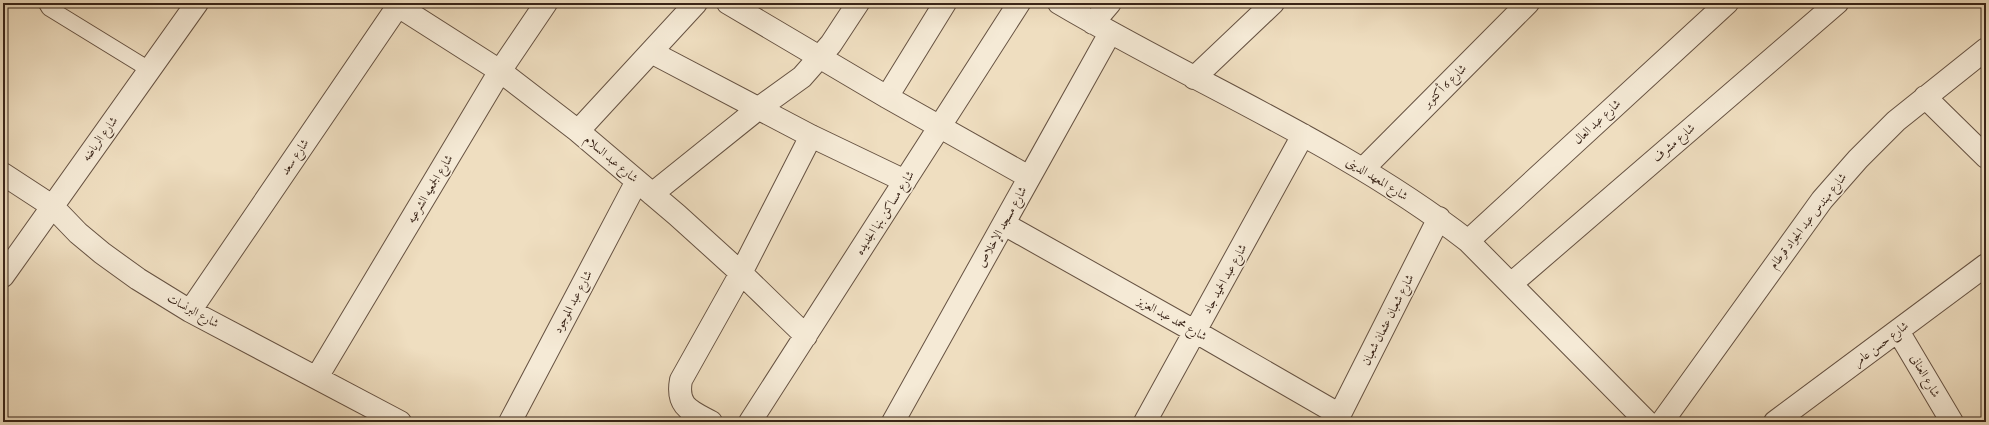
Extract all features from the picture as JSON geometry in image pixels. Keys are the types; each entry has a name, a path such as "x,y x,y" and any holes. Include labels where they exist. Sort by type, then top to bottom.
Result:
{"street":[{"name":"شارع الرياضه","path":"3,276 197,3"},
{"name":"شارع الجمعيه الشرعيه","path":"317,377 500,71 546,3"},
{"path":"578,131 696,3"},
{"path":"728,3 887,97 1029,177"},
{"path":"644,188 759,108 802,76 820,57 838,34 858,3"},
{"path":"887,97 945,3"},
{"name":"شارع مساكن بنها الجديده","path":"750,422 1019,3"},
{"name":"شارع المعهد الدينى","path":"1059,3 1194,78 1303,135 1363,169 1439,218 1468,241 1647,422"},
{"name":"شارع مسجد الإخلاص","path":"893,422 1029,177 1102,28 1110,3"},
{"path":"1194,78 1273,3"},
{"name":"شارع 6 أكتوبر","path":"1363,169 1528,3"},
{"name":"شارع عبد العال","path":"1468,241 1727,3"},
{"name":"شارع مشرف","path":"1511,284 1837,3"},
{"name":"شارع عبد السلام","path":"399,4 500,71 578,131 741,273 806,336"},
{"name":"شارع سعد","path":"190,310 399,4"},
{"name":"شارع مهندس عبد الجواد قرطام","path":"1662,422 1822,200 1858,159 1896,121 1986,49"},
{"path":"651,52 811,136 905,181"},
{"path":"1925,97 1986,157"},
{"name":"شارع عبد الحميد جاد","path":"1145,422 1196,332 1303,135"},
{"path":"705,421 682,404 679,392 680,380 741,273 811,136"},
{"name":"شارع البرنسات","path":"3,174 52,206 78,233 102,253 138,279 190,310 400,422"},
{"name":"شارع عبد الموجود","path":"510,422 644,188"},
{"name":"شارع شعبان عثمان شعبان","path":"1338,418 1439,218"},
{"name":"شارع محمد عبد العزيز","path":"1004,224 1196,332 1338,418"},
{"name":"شارع حسن عامر","path":"1775,422 1986,265"},
{"name":"شارع العنانى","path":"1898,331 1952,422"}],"lane":[{"path":"46,3 49,8 150,70"}]}
